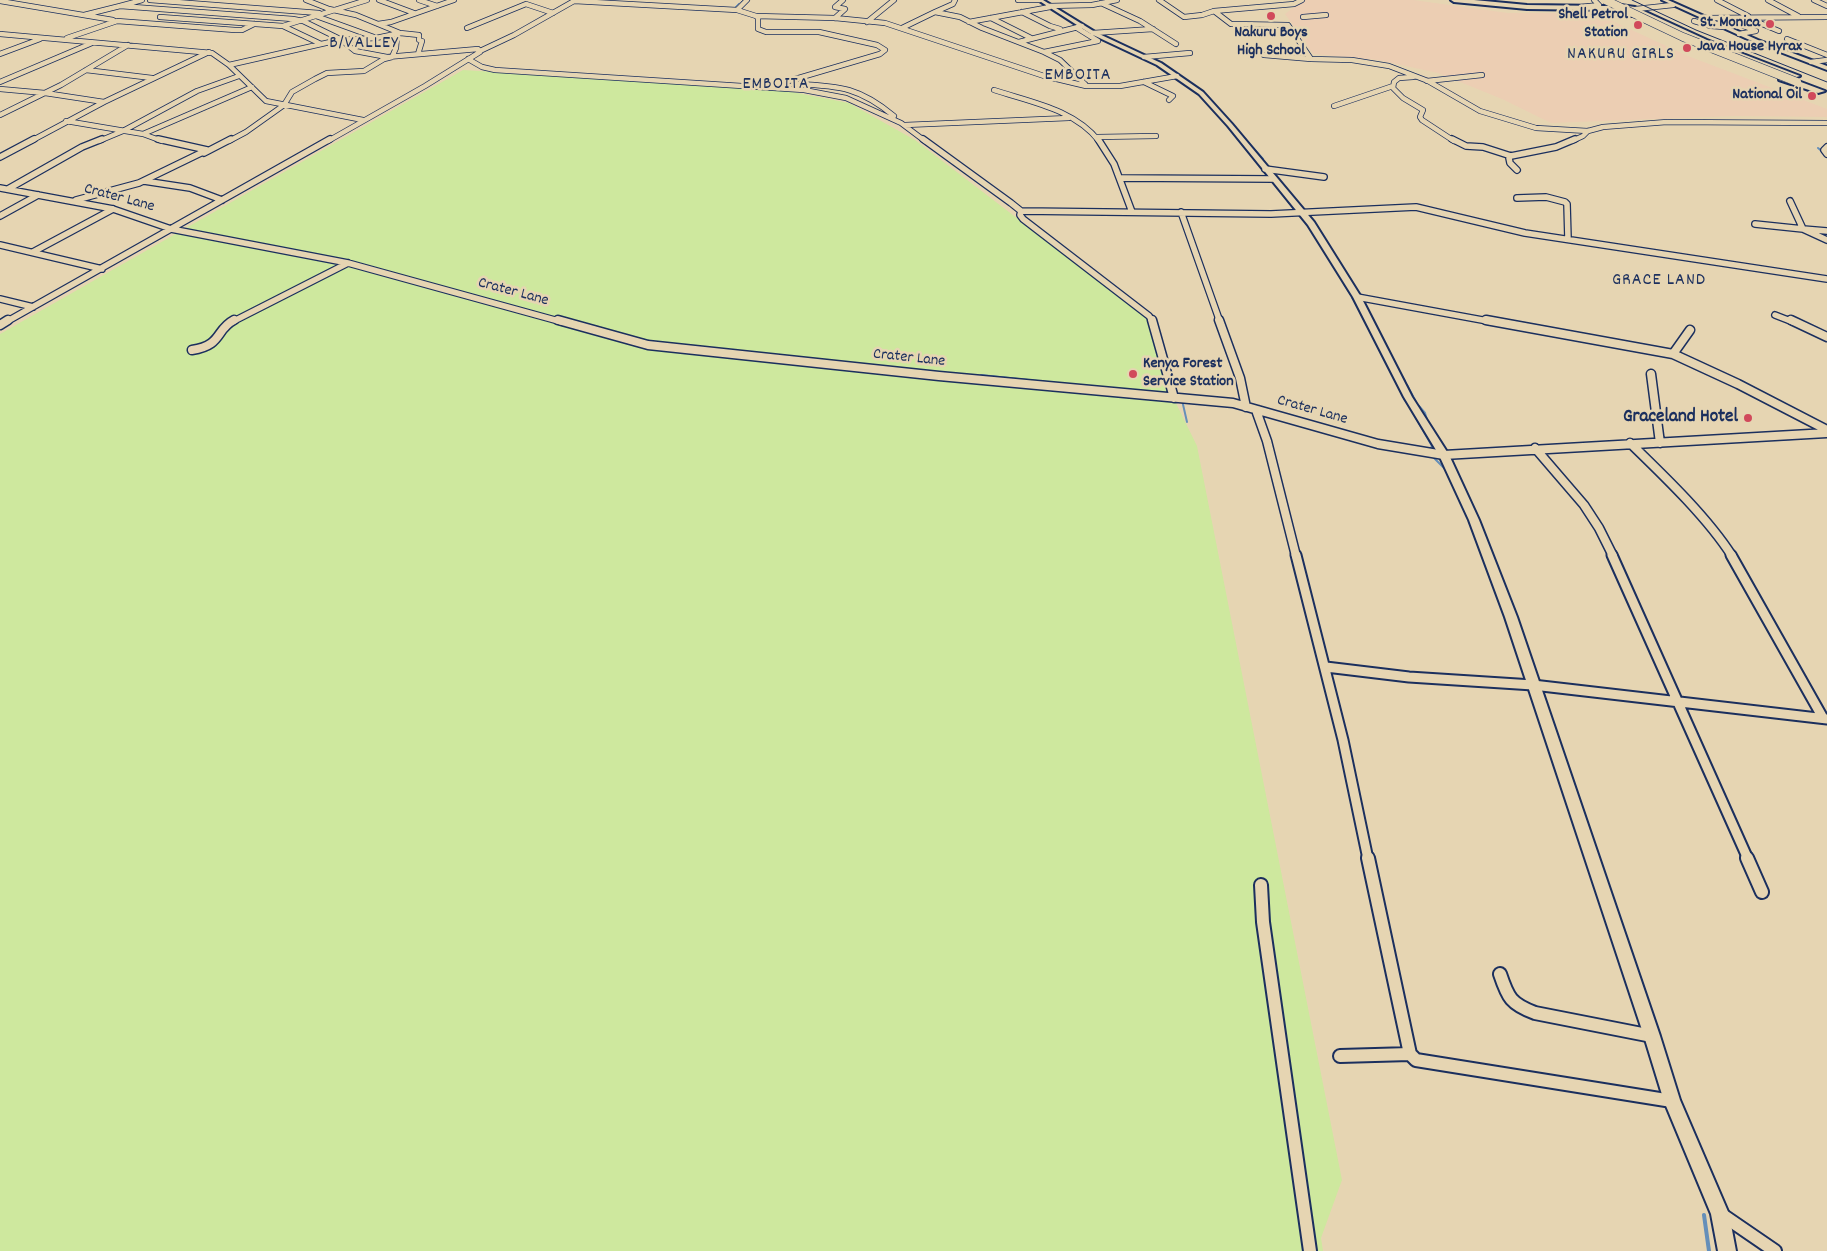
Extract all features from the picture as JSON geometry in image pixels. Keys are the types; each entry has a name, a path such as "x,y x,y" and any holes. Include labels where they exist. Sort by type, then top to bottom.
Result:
{"highway":[{"path":"1454,0 1532,9 1610,5 1634,11"},
{"path":"1600,0 1683,37 1825,91"},
{"path":"1617,0 1634,11 1788,80 1825,91"}],"street":[{"path":"80,16 142,0"},
{"path":"150,0 327,12"},
{"path":"306,0 377,24 398,34"},
{"path":"160,17 283,26 367,0"},
{"path":"378,0 414,13"},
{"path":"419,0 437,6"},
{"path":"377,24 454,0"},
{"path":"643,5 650,0"},
{"path":"737,10 747,0"},
{"path":"835,18 846,9 835,7 843,0"},
{"path":"866,22 894,0"},
{"path":"902,28 953,4 955,0"},
{"path":"1018,0 1046,4 1101,3 1117,0"},
{"path":"1159,0 1184,17 1202,15 1214,11 1300,2 1312,16"},
{"path":"1528,6 1576,7 1600,5 1594,0"},
{"path":"1664,0 1739,34 1827,68"},
{"path":"1717,0 1750,17"},
{"path":"1768,0 1801,17"},
{"path":"1814,0 1827,6"},
{"path":"0,1 117,21 235,30 242,30 254,24"},
{"path":"0,325 364,120 480,51 514,35 570,3 579,1 737,10 756,16 835,18 885,23 1044,76 1070,83 1100,87 1177,76"},
{"path":"1101,3 1155,28 1176,44"},
{"path":"467,28 526,4 553,13"},
{"path":"968,22 1021,12 1046,4"},
{"path":"1044,52 1098,41 1046,4"},
{"path":"1634,11 1673,5"},
{"path":"120,6 303,21 335,35 355,51 392,57"},
{"path":"1214,11 1231,24 1288,25 1307,56 1311,59"},
{"path":"935,12 960,17 968,22 1044,52 1060,60 1085,84"},
{"path":"1021,12 1032,16 1050,28 1067,30"},
{"path":"1303,17 1326,15"},
{"path":"316,16 376,38"},
{"path":"756,16 758,18 758,29 766,32 819,32 877,45 885,50 880,54 791,79 775,87"},
{"path":"1722,17 1756,31 1739,34"},
{"path":"1744,17 1780,32"},
{"path":"1703,18 1827,17"},
{"path":"991,18 1031,38"},
{"path":"63,39 117,21"},
{"path":"1694,21 1706,25 1724,27"},
{"path":"283,26 322,44"},
{"path":"1019,42 1080,27 1144,57 1202,93 1302,212 1357,297 1408,397 1444,455 1474,520 1510,617 1652,1036 1672,1102 1720,1214 1727,1251"},
{"path":"1093,33 1155,28"},
{"path":"0,34 215,53 266,100 364,120"},
{"path":"392,57 396,48 398,34"},
{"path":"229,65 339,40 376,38 398,34 416,34 419,36 419,40 422,41 418,54"},
{"path":"0,54 42,38"},
{"path":"1787,40 1827,55"},
{"path":"0,82 94,42"},
{"path":"0,115 45,93 128,45"},
{"path":"73,201 144,181 203,154 246,132 284,105 292,92 327,72 361,72 384,59 392,57 478,49 480,51"},
{"path":"0,50 9,51"},
{"path":"0,156 104,102 210,52"},
{"path":"1144,57 1190,53"},
{"path":"1264,54 1377,63 1427,81 1483,113 1536,128 1588,131 1667,122 1827,123"},
{"path":"468,59 482,68 495,70 804,90 846,98 903,124 1070,118"},
{"path":"1811,62 1827,60"},
{"path":"86,70 153,78"},
{"path":"1427,81 1482,75"},
{"path":"8,189 82,147 123,131 198,91 240,76"},
{"path":"1334,106 1355,100 1370,92 1393,86 1399,78 1413,77"},
{"path":"785,82 850,87 874,101 1021,211 1271,214 1416,207 1525,233 1827,279"},
{"path":"1144,82 1173,96 1169,100"},
{"path":"1393,86 1403,98 1423,110 1420,117 1422,120 1466,146 1483,147 1511,156 1556,148 1583,136 1588,131"},
{"path":"143,134 252,88"},
{"path":"0,89 45,93 104,102"},
{"path":"994,90 1056,110 1080,123 1097,137 1107,149 1122,178 1132,212"},
{"path":"66,121 143,134 160,140 206,150 203,154"},
{"path":"1097,137 1156,136"},
{"path":"1827,147 1824,150 1827,154"},
{"path":"1511,156 1509,158 1510,163 1517,170"},
{"path":"1265,169 1324,176"},
{"path":"1122,178 1273,179"},
{"path":"144,181 190,188 222,200"},
{"name":"Crater Lane","path":"0,188 113,209 171,229 348,263 648,345 939,376 1233,403 1378,444 1444,455 1535,448 1660,443 1827,431"},
{"path":"0,216 38,195"},
{"path":"1517,198 1546,197 1565,202 1568,239"},
{"path":"1790,201 1804,229 1827,240"},
{"path":"33,252 113,209"},
{"path":"1021,211 1020,215 1024,219 1149,316 1153,321 1174,398"},
{"path":"1181,212 1240,378 1246,407"},
{"path":"1755,224 1827,231"},
{"path":"0,245 102,269"},
{"path":"192,350 207,348 224,332 228,324 348,263"},
{"path":"1357,297 1673,354 1738,384 1827,431"},
{"path":"0,299 33,307"},
{"path":"1774,315 1790,318 1810,330 1827,337"},
{"path":"1673,354 1690,330"},
{"path":"1651,374 1660,443"},
{"path":"1258,410 1257,413 1267,441 1326,667 1410,1054"},
{"path":"1630,443 1670,483 1724,543 1825,718"},
{"path":"1535,448 1584,505 1600,528 1625,580 1762,892"},
{"path":"1326,667 1409,677 1533,685 1797,717 1825,718"},
{"path":"1261,885 1263,922 1310,1251"},
{"path":"1500,974 1508,999 1517,1006 1535,1013 1652,1036"},
{"path":"1340,1056 1410,1054 1421,1061 1672,1102"},
{"path":"1720,1214 1775,1251"}],"shaded area":[{"path":"1303,0 1413,0 1508,13 1595,13 1688,56 1827,109 1827,117 1735,116 1551,123 1502,99 1438,73 1378,60 1313,54 1285,14"}],"green space":[{"path":"463,70 782,90 849,103 915,140 1150,320 1172,395 1197,446 1342,1180 1321,1238 1323,1251 0,1251 0,334"}],"waterway":[{"path":"734,8 739,3"},
{"path":"1049,8 1064,16"},
{"path":"1164,65 1184,78"},
{"path":"1185,79 1193,85"},
{"path":"1205,95 1246,141"},
{"path":"1245,139 1263,159"},
{"path":"1246,148 1251,155"},
{"path":"1818,148 1824,153"},
{"path":"1253,157 1270,178"},
{"path":"1264,162 1268,167"},
{"path":"1272,181 1294,209 1292,210"},
{"path":"1144,210 1175,210"},
{"path":"1179,210 1218,211"},
{"path":"1344,284 1351,295"},
{"path":"1355,302 1360,311"},
{"path":"1361,314 1369,328"},
{"path":"1370,331 1378,347"},
{"path":"1380,350 1385,361"},
{"path":"1390,354 1399,371"},
{"path":"1387,363 1393,376"},
{"path":"1400,373 1405,381"},
{"path":"981,375 1047,382"},
{"path":"1397,384 1403,396"},
{"path":"1407,385 1416,402"},
{"path":"1404,399 1411,408"},
{"path":"1182,400 1187,422"},
{"path":"1419,406 1425,413 1429,426"},
{"path":"1412,411 1432,446 1430,450"},
{"path":"1747,441 1794,439"},
{"path":"1432,456 1445,469"},
{"path":"1704,1215 1709,1251"}],"railway":[{"path":"1632,0 1696,30 1827,82"}],"place":[{"name":"Nakuru Boys High School","path":"1271,16"},
{"name":"St. Monica","path":"1770,24"},
{"name":"Shell Petrol Station","path":"1638,25"},
{"name":"Java House Hyrax","path":"1687,48"},
{"name":"National Oil","path":"1812,96"},
{"name":"Kenya Forest Service Station","path":"1133,374"},
{"name":"Graceland Hotel","path":"1748,418"}],"district":[{"name":"B/VALLEY","path":"364,45"},
{"name":"NAKURU GIRLS","path":"1621,56"},
{"name":"EMBOITA","path":"1078,77"},
{"name":"EMBOITA","path":"776,86"},
{"name":"GRACE LAND","path":"1659,282"}]}
